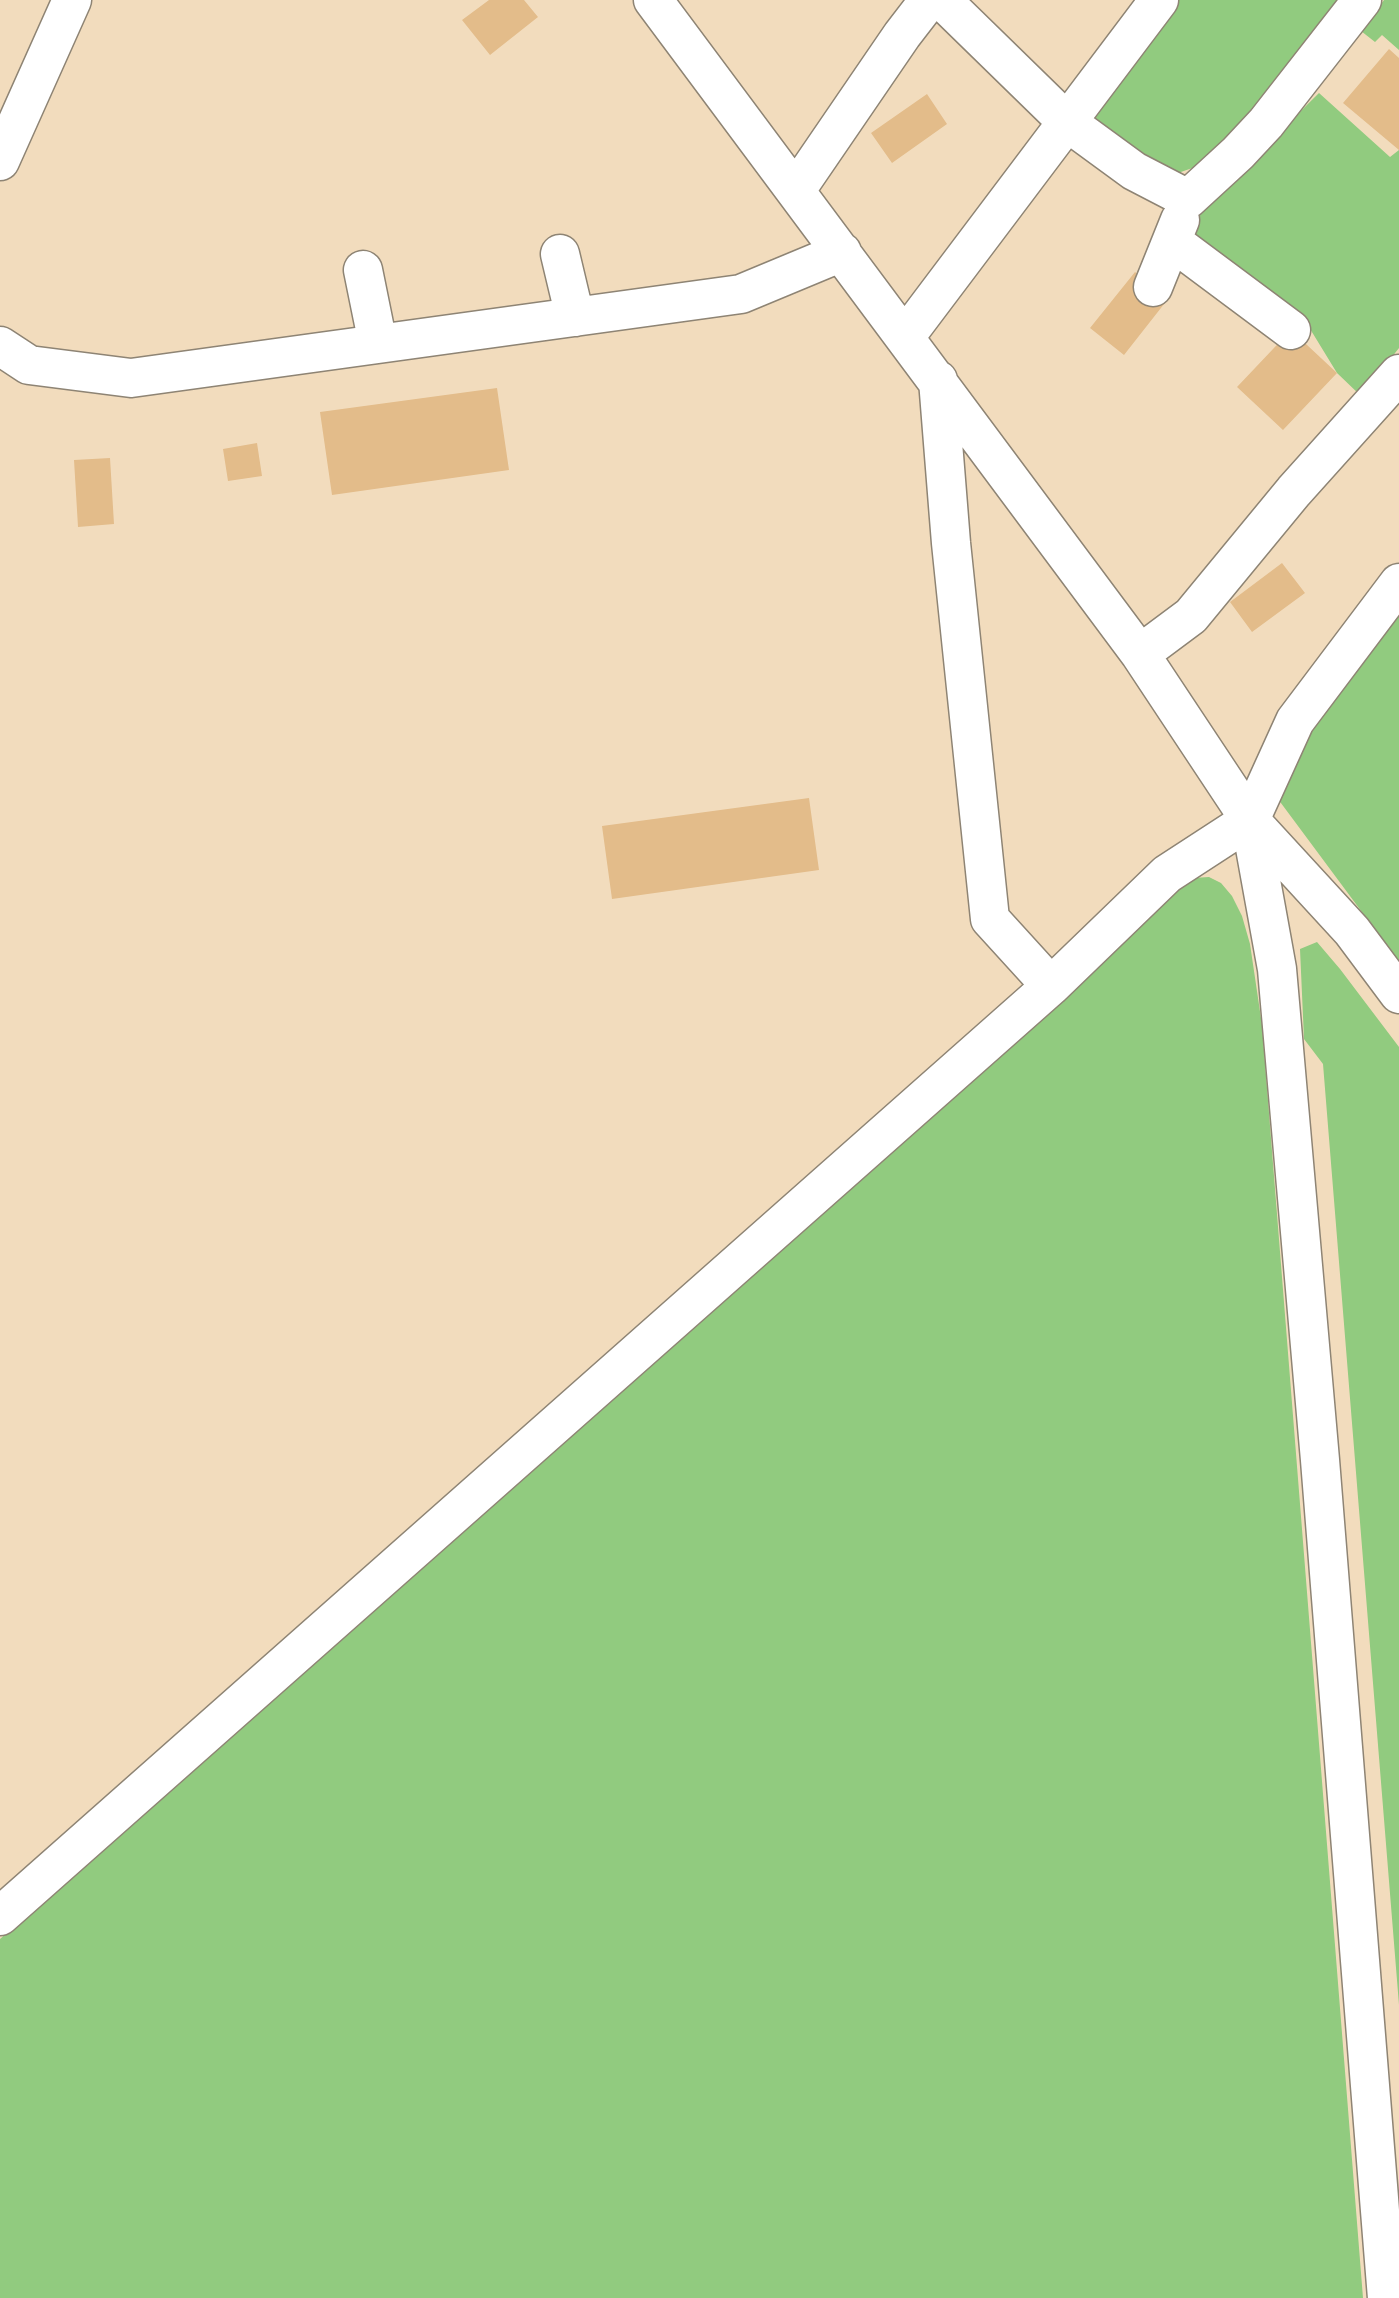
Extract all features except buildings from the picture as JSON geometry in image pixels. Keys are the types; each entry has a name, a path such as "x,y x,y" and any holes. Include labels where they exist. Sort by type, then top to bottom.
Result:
{"lane":[{"path":"0,161 72,0"},
{"path":"653,0 1140,654 1250,820 1352,931 1399,994"},
{"path":"796,190 887,56 929,0"},
{"path":"942,0 1067,122 1134,171 1188,198"},
{"path":"905,337 1158,0"},
{"path":"1153,287 1173,242 1188,198 1238,153 1266,123 1362,0"},
{"path":"1173,242 1291,330"},
{"path":"0,346 29,365 131,378 741,294 842,252"},
{"path":"560,254 575,317"},
{"path":"363,270 378,344"},
{"path":"1140,654 1191,616 1294,491 1399,374"},
{"path":"937,380 990,919 1051,986"},
{"path":"0,1916 1051,986 1167,874 1250,820 1295,720 1399,583"},
{"path":"1250,820 1277,969 1320,1460 1387,2298"}],"green space":[{"path":"1175,0 1348,0 1213,161 1172,175 1096,124 1094,114"},
{"path":"1384,0 1399,0 1399,50 1382,35 1375,42 1361,31"},
{"path":"1319,93 1390,157 1399,150 1399,348 1361,396 1337,373 1304,319 1190,234 1196,202 1216,195"},
{"path":"1399,613 1399,962 1275,795 1277,771"},
{"path":"1209,877 1221,883 1232,896 1242,916 1250,944 1262,1025 1363,2298 0,2298 0,1939 1125,941 1163,902 1193,878"},
{"path":"1317,942 1399,1047 1399,2005 1323,1064 1304,1039 1300,949"}]}
